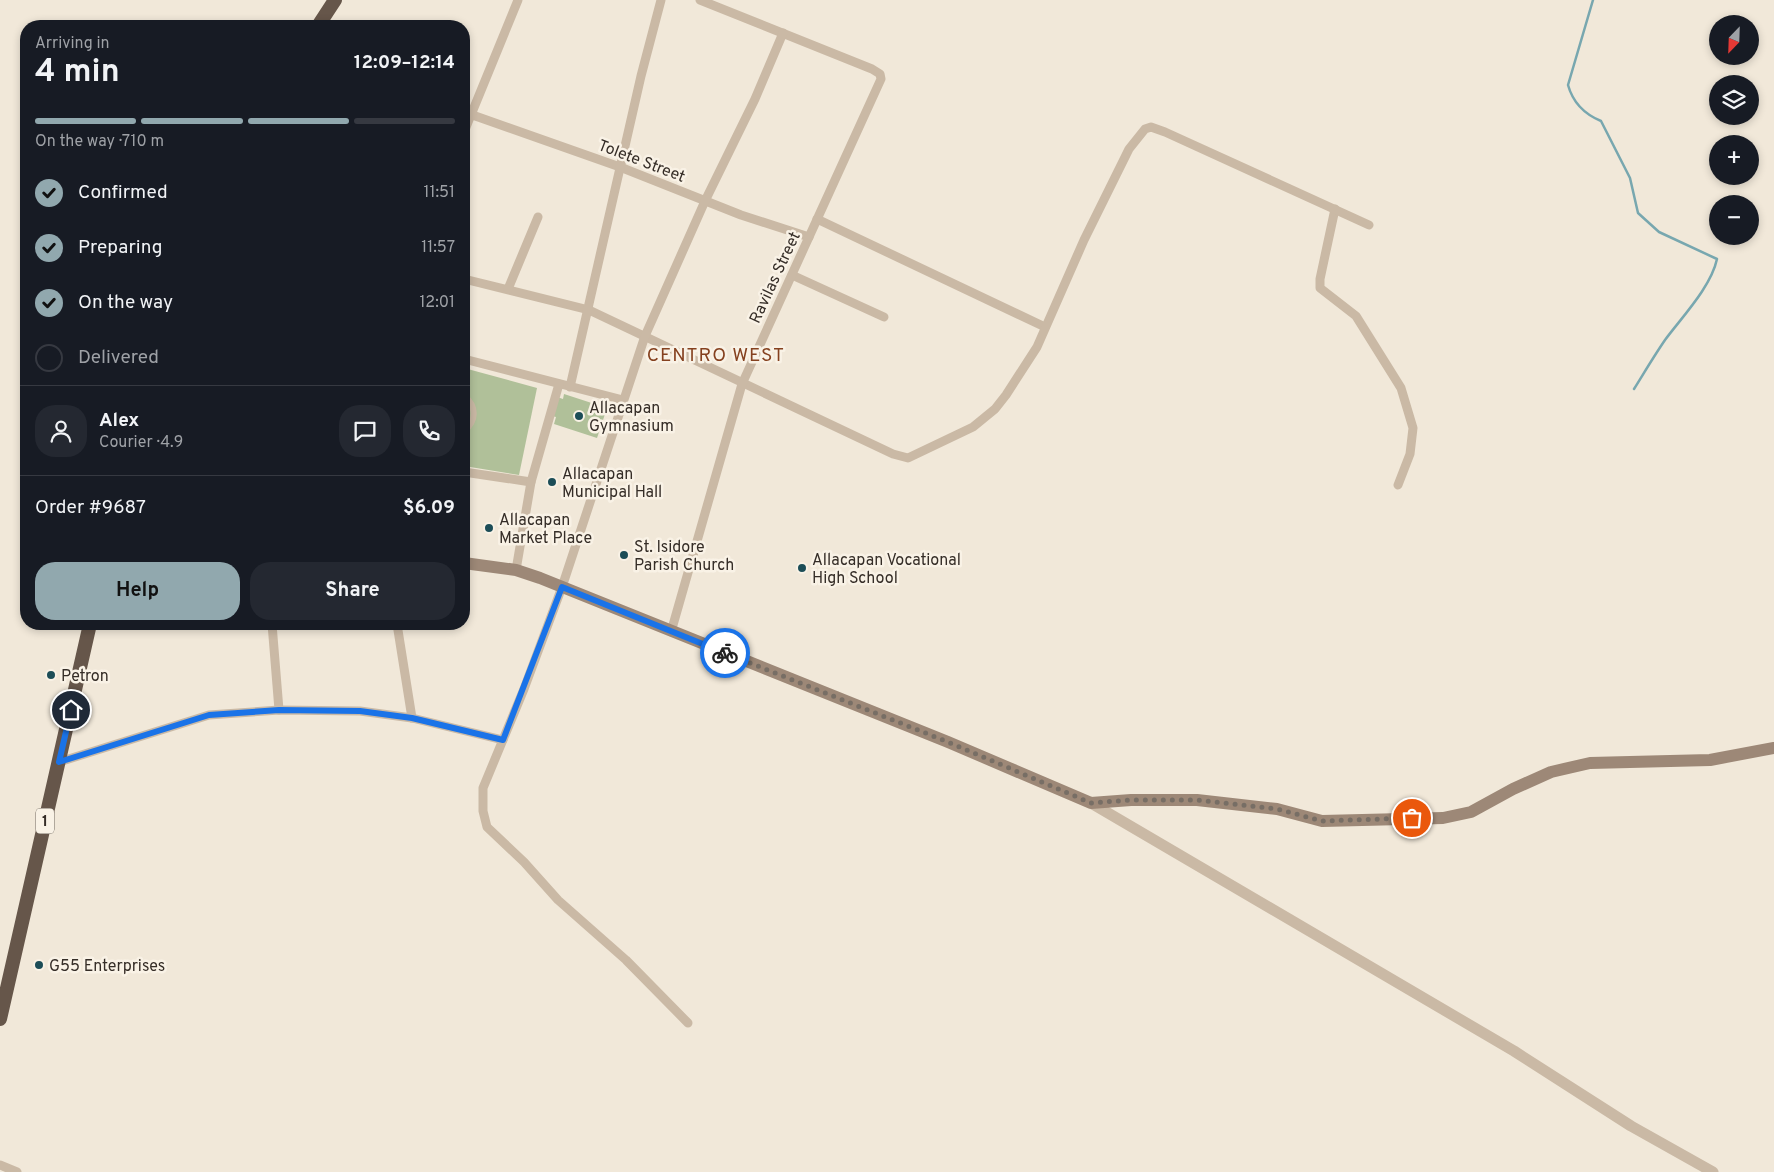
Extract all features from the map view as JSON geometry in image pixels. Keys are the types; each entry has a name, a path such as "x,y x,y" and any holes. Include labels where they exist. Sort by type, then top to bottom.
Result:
{"highway":[{"path":"322,20 335,0"},
{"name":"1","path":"0,1019 89,630"}],"main road":[{"path":"470,564 516,570 562,587 948,742 1091,803 1149,799 1205,801 1277,809 1322,821 1444,818 1470,812 1513,789 1551,772 1571,767 1590,763 1710,760 1774,748"}],"street":[{"path":"470,106 518,0"},
{"path":"570,387 620,167 661,0"},
{"path":"688,1023 626,960 558,900 524,862 487,827 483,812 483,788 562,587 645,336 705,201 755,99 783,33 700,0"},
{"name":"Ravilas Street","path":"671,632 742,384 880,85 880,74 864,65 783,33"},
{"name":"Tolete Street","path":"470,114 620,167 705,201 809,237"},
{"path":"470,280 589,310 742,384 893,454 908,458 973,427 995,409 1006,395 1037,348 1045,326 1129,149 1145,129 1151,128 1165,132 1368,225"},
{"path":"1335,209 1320,279 1320,288 1356,316 1401,388 1412,428 1410,454 1398,485"},
{"path":"508,289 538,217"},
{"path":"817,219 1045,326"},
{"path":"792,275 884,317"},
{"path":"470,361 623,400"},
{"path":"516,570 531,482 559,384"},
{"path":"470,401 474,410 470,426"},
{"path":"470,473 531,482"},
{"path":"272,630 279,710"},
{"path":"398,630 412,718"},
{"path":"59,762 209,715 279,710 338,709 412,718 503,740"},
{"path":"1091,803 1514,1051 1631,1126 1713,1172"},
{"path":"0,1166 17,1172"}],"green space":[{"path":"470,370 537,388 519,475 470,467"},
{"name":"Allacapan Gymnasium","path":"564,394 607,408 597,438 554,424 556,417 552,416 557,397 563,399"}],"waterway":[{"path":"1593,0 1568,85 1570,91 1584,111 1601,121 1630,178 1638,213 1659,232 1717,259 1714,270 1702,291 1665,340 1634,389"}],"way so far":[{"path":"725,653 948,742 1091,803 1103,804 1158,799 1197,800 1277,809 1312,820 1322,821 1342,822 1412,818"}],"place":[{"name":"Allacapan Gymnasium","path":"579,416"},
{"name":"Allacapan Municipal Hall","path":"552,482"},
{"name":"Allacapan Market Place","path":"489,528"},
{"name":"St. Isidore Parish Church","path":"624,555"},
{"name":"Allacapan Vocational High School","path":"802,568"},
{"name":"Petron","path":"51,675"},
{"name":"G55 Enterprises","path":"39,965"}],"district":[{"name":"CENTRO WEST","path":"716,354"}],"route":[{"path":"71,710 59,762 128,742 209,715 279,710 338,709 360,711 412,718 503,740 562,587 725,653"}]}
